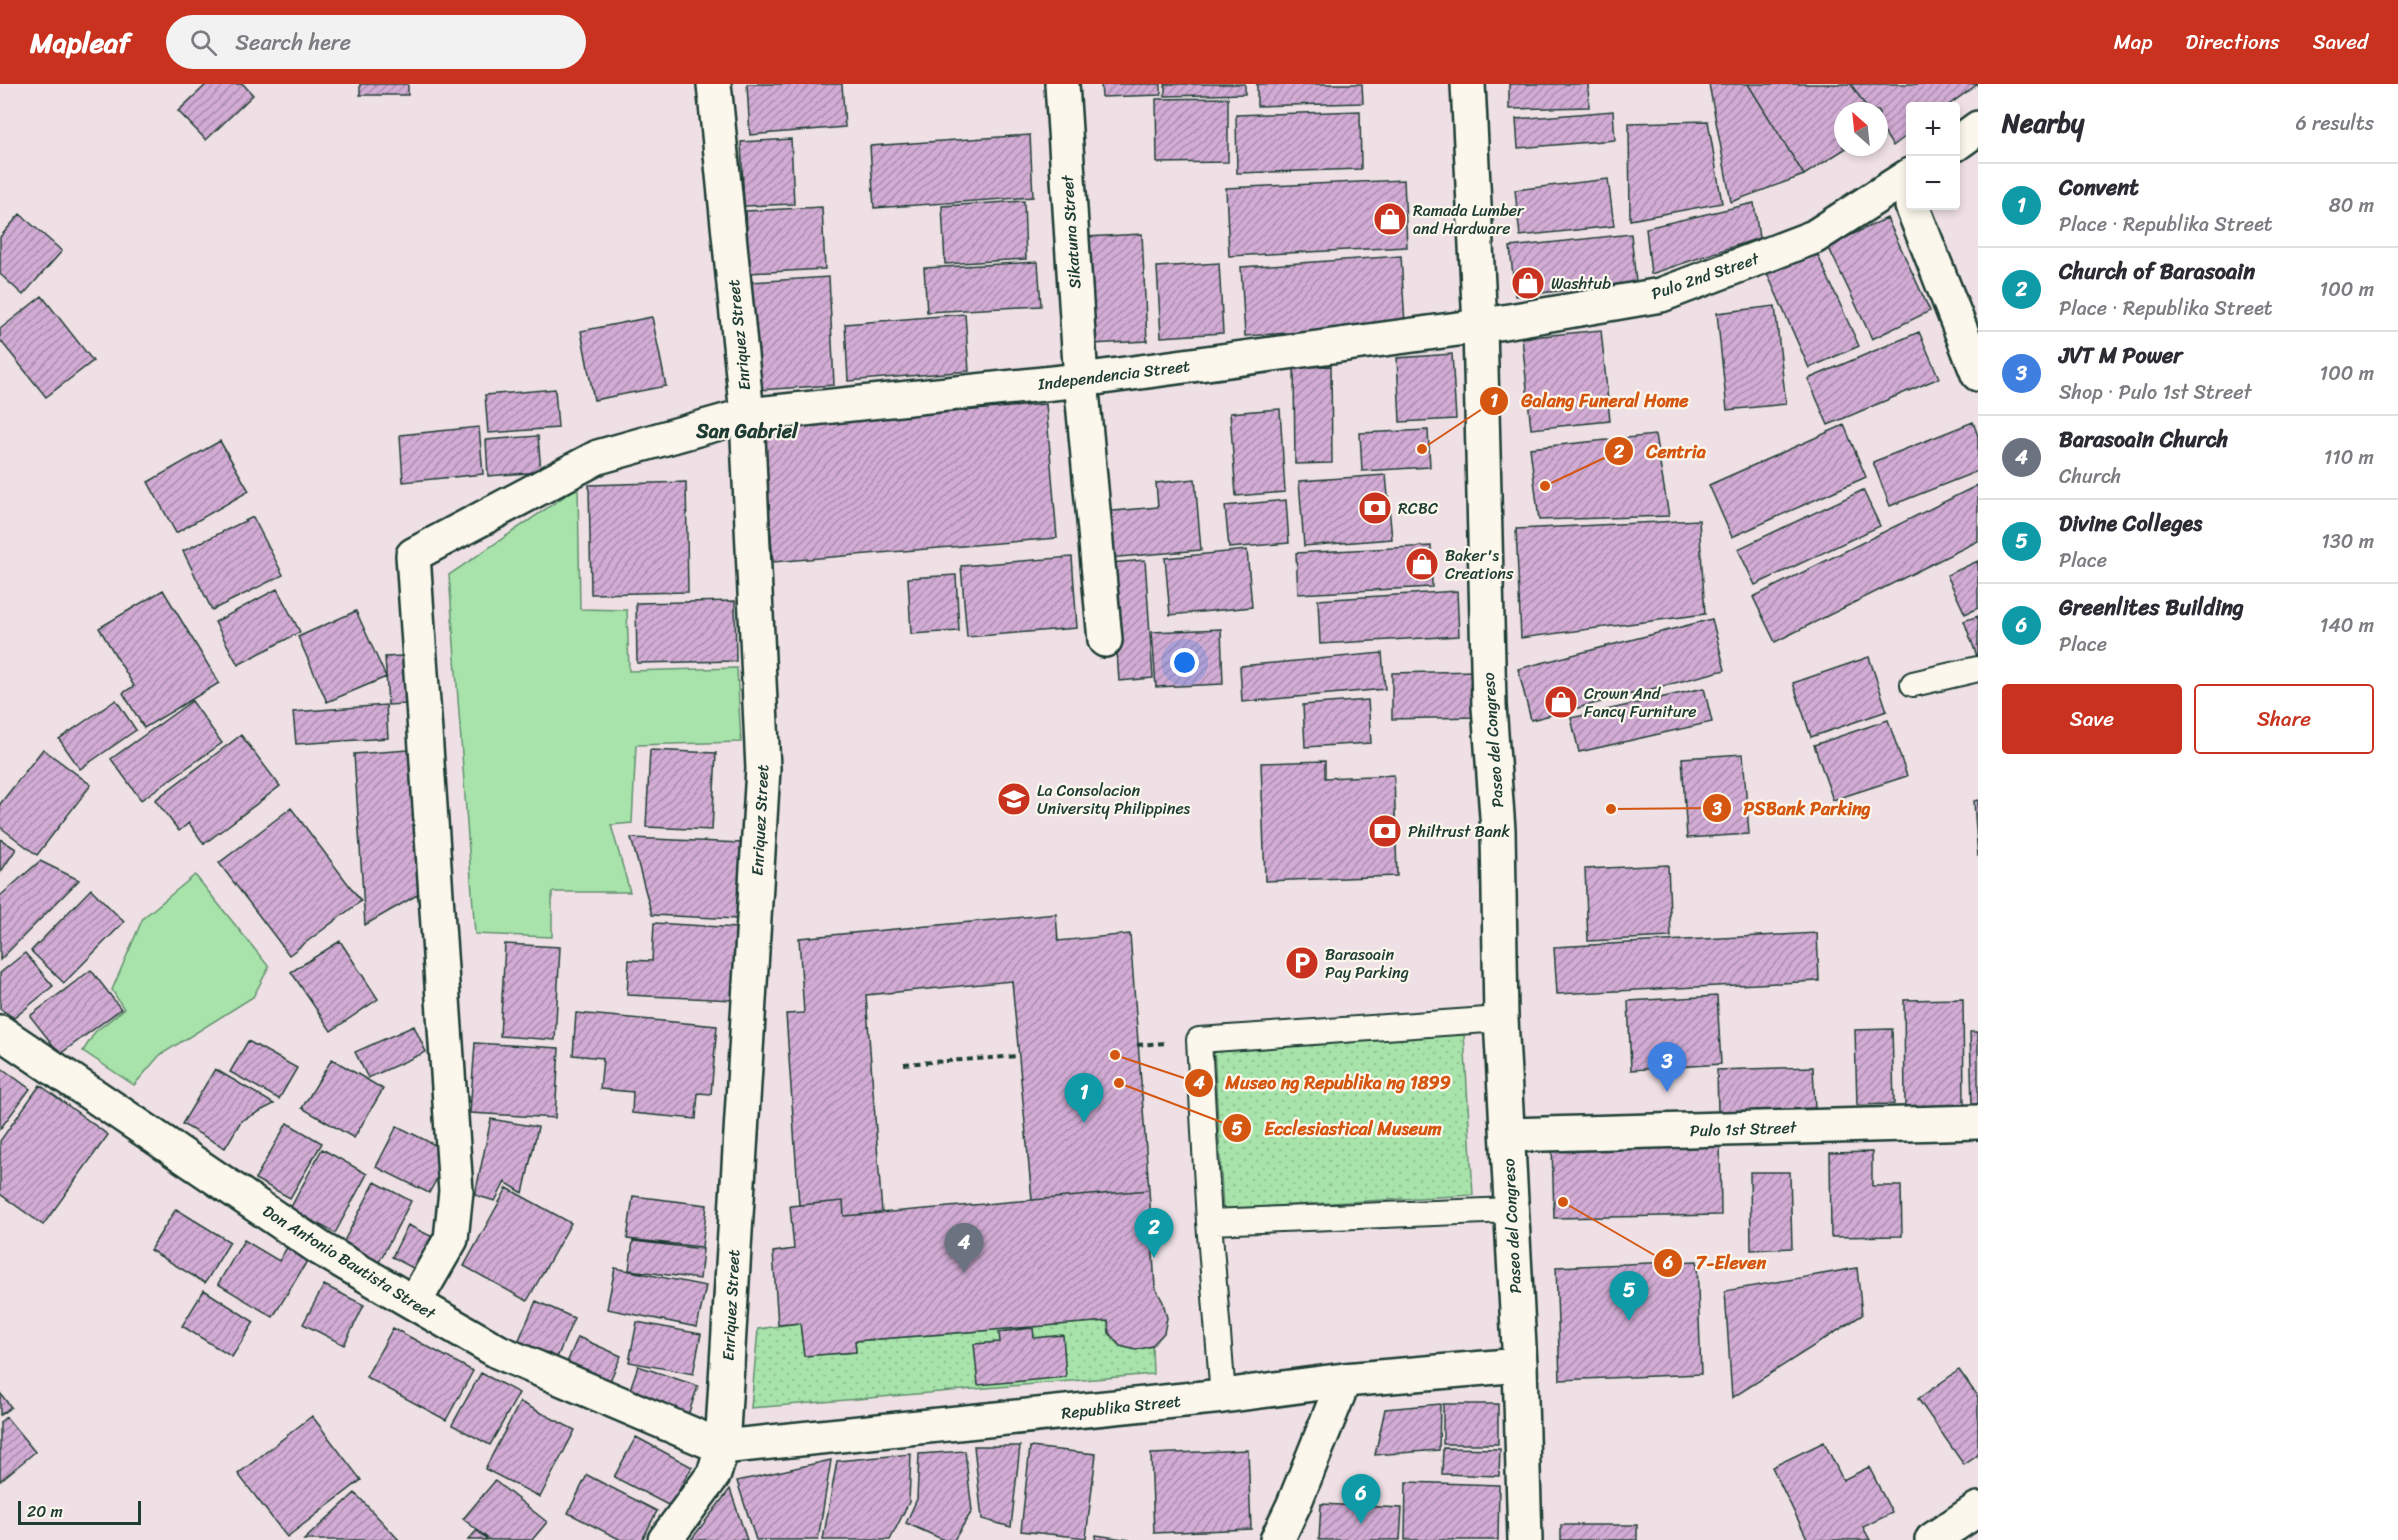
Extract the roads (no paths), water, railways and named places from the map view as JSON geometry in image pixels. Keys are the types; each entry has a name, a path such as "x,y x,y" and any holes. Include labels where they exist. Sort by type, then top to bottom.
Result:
{"street":[{"name":"Enriquez Street","path":"665,1540 714,1474 722,1447 763,769 747,415 714,84"},
{"name":"Sikatuna Street","path":"1062,84 1081,381 1105,640"},
{"name":"Paseo del Congreso","path":"1468,84 1480,326 1489,706 1498,830 1501,1019 1520,1365 1525,1540"},
{"path":"1960,141 1978,128"},
{"name":"Pulo 2nd Street","path":"1480,326 1661,295 1814,237 1906,192"},
{"path":"1916,210 1978,374"},
{"name":"Independencia Street","path":"414,1303 451,1239 456,1191 412,555 598,457 747,415 1081,381 1480,326"},
{"name":"Don Antonio Bautista Street","path":"0,1032 321,1249 499,1352 722,1447"},
{"name":"Pulo 1st Street","path":"1508,1135 1978,1122"},
{"name":"Republika Street","path":"722,1447 1223,1396 1344,1380 1520,1365"},
{"path":"1277,1540 1344,1380"},
{"path":"1932,1540 1974,1518"}],"lane":[{"path":"1913,684 1978,669"},
{"path":"1223,1396 1209,1221 1199,1040 1501,1019"},
{"path":"1209,1221 1511,1210"}],"place":[{"name":"Ramada Lumber and Hardware","path":"1390,219"},
{"name":"Washtub","path":"1528,283"},
{"name":"Galang Funeral Home","path":"1422,449"},
{"name":"Centria","path":"1545,486"},
{"name":"RCBC","path":"1375,508"},
{"name":"Baker's Creations","path":"1422,564"},
{"name":"Crown And Fancy Furniture","path":"1561,702"},
{"name":"La Consolacion University Philippines","path":"1014,799"},
{"name":"PSBank Parking","path":"1611,809"},
{"name":"Philtrust Bank","path":"1385,831"},
{"name":"Barasoain Pay Parking","path":"1302,963"},
{"name":"Museo ng Republika ng 1899","path":"1115,1055"},
{"name":"Ecclesiastical Museum","path":"1119,1083"},
{"name":"JVT M Power","path":"1667,1092"},
{"name":"Convent","path":"1084,1123"},
{"name":"7-Eleven","path":"1563,1202"},
{"name":"Church of Barasoain","path":"1154,1258"},
{"name":"Barasoain Church","path":"964,1273"},
{"name":"Divine Colleges","path":"1629,1321"},
{"name":"Greenlites Building","path":"1361,1524"}],"district":[{"name":"San Gabriel","path":"747,431"}]}
